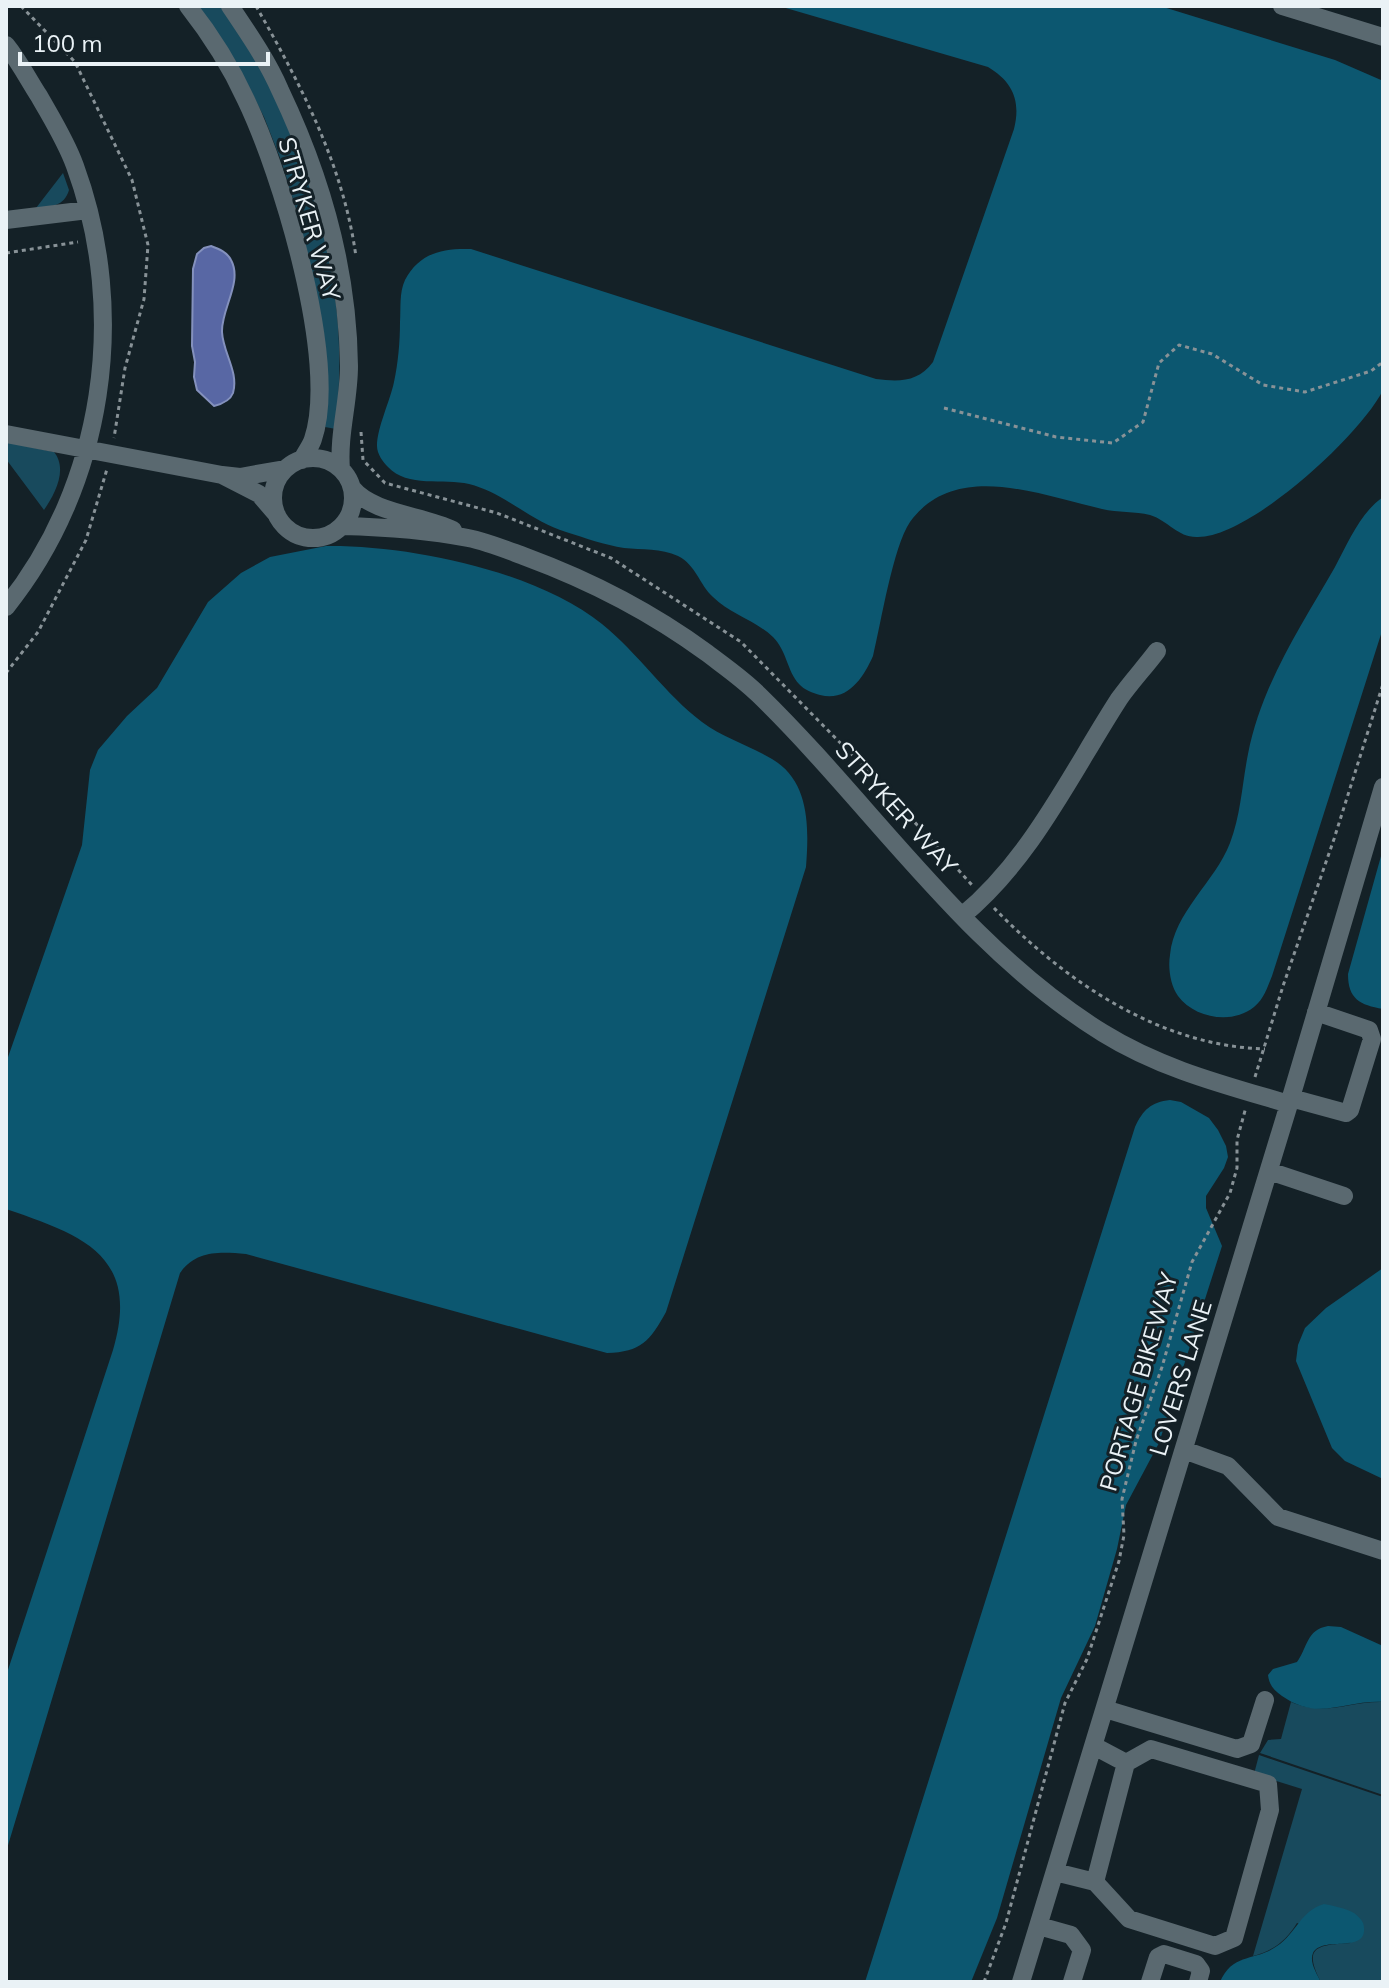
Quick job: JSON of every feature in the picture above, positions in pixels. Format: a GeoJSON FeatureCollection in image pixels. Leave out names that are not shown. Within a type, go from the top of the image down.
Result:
{"type":"FeatureCollection","features":[{"type":"Feature","properties":{"kind":"street","name":"STRYKER WAY"},"geometry":{"type":"LineString","coordinates":[[188,6],[246,98],[270,156],[300,261],[314,326],[319,397],[313,439],[274,491],[277,516],[285,526],[307,537],[320,538],[342,526],[470,539],[541,562],[615,594],[676,630],[756,692],[995,949],[1066,1007],[1123,1045],[1186,1074],[1346,1113],[1350,1110],[1372,1039],[1369,1030],[1316,1012]]}},
{"type":"Feature","properties":{"kind":"street","name":"STRYKER WAY"},"geometry":{"type":"LineString","coordinates":[[230,6],[280,90],[318,185],[337,255],[346,313],[349,368],[341,469]]}},
{"type":"Feature","properties":{"kind":"street"},"geometry":{"type":"LineString","coordinates":[[1282,6],[1383,37]]}},
{"type":"Feature","properties":{"kind":"street"},"geometry":{"type":"LineString","coordinates":[[6,45],[57,127],[75,165],[88,210],[100,282],[102,365],[88,450],[72,493],[46,549],[6,607]]}},
{"type":"Feature","properties":{"kind":"street"},"geometry":{"type":"LineString","coordinates":[[6,220],[88,210]]}},
{"type":"Feature","properties":{"kind":"street"},"geometry":{"type":"LineString","coordinates":[[6,434],[240,477],[322,459],[341,469],[352,488],[353,502],[342,526]]}},
{"type":"Feature","properties":{"kind":"street"},"geometry":{"type":"LineString","coordinates":[[222,475],[259,494],[277,516]]}},
{"type":"Feature","properties":{"kind":"street","name":"STRYKER WAY"},"geometry":{"type":"LineString","coordinates":[[352,488],[367,502],[441,523],[470,539]]}},
{"type":"Feature","properties":{"kind":"street"},"geometry":{"type":"LineString","coordinates":[[962,916],[984,898],[1025,850],[1121,697],[1157,651]]}},
{"type":"Feature","properties":{"kind":"street","name":"LOVERS LANE"},"geometry":{"type":"LineString","coordinates":[[1021,1982],[1383,787]]}},
{"type":"Feature","properties":{"kind":"street"},"geometry":{"type":"LineString","coordinates":[[1269,1171],[1344,1196]]}},
{"type":"Feature","properties":{"kind":"street"},"geometry":{"type":"LineString","coordinates":[[1184,1450],[1228,1466],[1278,1517],[1383,1551]]}},
{"type":"Feature","properties":{"kind":"street"},"geometry":{"type":"LineString","coordinates":[[1105,1709],[1237,1749],[1251,1744],[1265,1700]]}},
{"type":"Feature","properties":{"kind":"street"},"geometry":{"type":"LineString","coordinates":[[1094,1746],[1126,1763]]}},
{"type":"Feature","properties":{"kind":"street"},"geometry":{"type":"LineString","coordinates":[[1055,1872],[1095,1882],[1129,1919],[1215,1946],[1234,1938],[1270,1810],[1268,1784],[1151,1749],[1126,1763],[1095,1882]]}},
{"type":"Feature","properties":{"kind":"street"},"geometry":{"type":"LineString","coordinates":[[1039,1926],[1071,1935],[1082,1950],[1072,1982]]}},
{"type":"Feature","properties":{"kind":"street"},"geometry":{"type":"LineString","coordinates":[[1150,1982],[1158,1957],[1164,1954],[1196,1964],[1201,1971],[1198,1982]]}},
{"type":"Feature","properties":{"kind":"path"},"geometry":{"type":"LineString","coordinates":[[256,6],[301,86],[332,162],[354,240],[358,268]]}},
{"type":"Feature","properties":{"kind":"path"},"geometry":{"type":"LineString","coordinates":[[6,253],[94,240]]}},
{"type":"Feature","properties":{"kind":"path"},"geometry":{"type":"LineString","coordinates":[[944,408],[1056,437],[1113,443],[1143,422],[1159,363],[1179,345],[1212,354],[1263,385],[1305,392],[1371,371],[1383,362]]}},
{"type":"Feature","properties":{"kind":"path"},"geometry":{"type":"LineString","coordinates":[[360,427],[363,460],[385,483],[413,488],[497,513],[611,558],[741,642],[865,768],[1022,937],[1066,971],[1145,1021],[1207,1043],[1265,1049]]}},
{"type":"Feature","properties":{"kind":"path"},"geometry":{"type":"LineString","coordinates":[[1262,1057],[1383,684]]}},
{"type":"Feature","properties":{"kind":"path","name":"PORTAGE BIKEWAY"},"geometry":{"type":"LineString","coordinates":[[984,1982],[1006,1923],[1065,1703],[1087,1659],[1119,1561],[1124,1535],[1122,1499],[1136,1441],[1162,1367],[1192,1262],[1230,1193],[1237,1168],[1237,1140],[1243,1117]]}},
{"type":"Feature","properties":{"kind":"shaded area"},"geometry":{"type":"Polygon","coordinates":[[[197,6],[223,6],[272,89],[297,147],[325,240],[336,301],[339,395],[336,429],[325,427],[327,386],[297,212],[282,163],[264,117],[237,64],[197,6]]]}},
{"type":"Feature","properties":{"kind":"shaded area"},"geometry":{"type":"Polygon","coordinates":[[[779,6],[1160,6],[1335,60],[1381,80],[1383,390],[1371,409],[1329,456],[1302,480],[1274,502],[1220,533],[1191,537],[1150,515],[1108,510],[1001,487],[975,487],[951,492],[929,503],[910,522],[898,549],[869,664],[859,680],[846,692],[830,696],[801,686],[773,637],[720,603],[708,592],[689,564],[678,556],[658,550],[617,547],[553,527],[494,494],[469,484],[415,480],[396,474],[382,460],[377,446],[397,367],[402,290],[417,264],[442,251],[471,249],[876,379],[915,377],[933,362],[1014,129],[1016,110],[1013,93],[1004,79],[988,67],[779,6]]]}},
{"type":"Feature","properties":{"kind":"shaded area"},"geometry":{"type":"Polygon","coordinates":[[[63,173],[69,190],[64,200],[56,205],[36,208],[63,173]]]}},
{"type":"Feature","properties":{"kind":"shaded area"},"geometry":{"type":"Polygon","coordinates":[[[211,246],[229,257],[235,277],[222,332],[232,370],[233,393],[223,403],[214,406],[197,390],[192,346],[193,269],[197,254],[211,246]]]}},
{"type":"Feature","properties":{"kind":"shaded area"},"geometry":{"type":"Polygon","coordinates":[[[6,442],[54,452],[58,459],[60,474],[44,510],[6,459],[6,442]]]}},
{"type":"Feature","properties":{"kind":"shaded area"},"geometry":{"type":"Polygon","coordinates":[[[1383,497],[1383,628],[1272,976],[1260,1000],[1245,1013],[1225,1017],[1203,1014],[1185,1004],[1173,987],[1169,965],[1173,939],[1230,843],[1254,729],[1272,681],[1355,529],[1383,497]]]}},
{"type":"Feature","properties":{"kind":"shaded area"},"geometry":{"type":"Polygon","coordinates":[[[326,546],[395,550],[471,565],[543,589],[575,605],[602,624],[702,722],[784,768],[794,780],[804,807],[807,821],[806,867],[666,1312],[643,1343],[628,1350],[607,1353],[246,1254],[201,1256],[180,1273],[6,1852],[6,1676],[113,1350],[120,1318],[119,1292],[111,1270],[98,1254],[81,1240],[59,1229],[6,1209],[6,1063],[82,845],[90,770],[98,750],[127,716],[157,688],[208,602],[241,573],[270,557],[326,546]]]}},
{"type":"Feature","properties":{"kind":"shaded area"},"geometry":{"type":"Polygon","coordinates":[[[1383,849],[1383,1009],[1362,1003],[1353,995],[1348,974],[1383,849]]]}},
{"type":"Feature","properties":{"kind":"shaded area"},"geometry":{"type":"Polygon","coordinates":[[[1170,1100],[1181,1102],[1209,1118],[1226,1146],[1228,1157],[1224,1168],[1206,1196],[1206,1208],[1222,1246],[1159,1443],[1126,1505],[1095,1626],[1061,1698],[997,1918],[971,1982],[865,1982],[1135,1127],[1148,1108],[1170,1100]]]}},
{"type":"Feature","properties":{"kind":"shaded area"},"geometry":{"type":"Polygon","coordinates":[[[1383,1268],[1383,1479],[1345,1461],[1332,1448],[1296,1361],[1305,1328],[1326,1308],[1383,1268]]]}},
{"type":"Feature","properties":{"kind":"shaded area"},"geometry":{"type":"Polygon","coordinates":[[[1328,1626],[1341,1627],[1383,1646],[1383,1702],[1308,1708],[1295,1704],[1272,1687],[1268,1675],[1273,1669],[1297,1662],[1311,1635],[1328,1626]]]}},
{"type":"Feature","properties":{"kind":"shaded area"},"geometry":{"type":"Polygon","coordinates":[[[1291,1702],[1327,1708],[1383,1702],[1383,1795],[1260,1753],[1268,1740],[1281,1739],[1291,1702]]]}},
{"type":"Feature","properties":{"kind":"shaded area"},"geometry":{"type":"Polygon","coordinates":[[[1259,1755],[1383,1797],[1383,1982],[1321,1982],[1313,1961],[1316,1950],[1351,1943],[1297,1923],[1279,1944],[1253,1956],[1302,1789],[1254,1774],[1259,1755]]]}},
{"type":"Feature","properties":{"kind":"shaded area"},"geometry":{"type":"Polygon","coordinates":[[[1324,1904],[1354,1913],[1364,1928],[1363,1936],[1358,1940],[1325,1945],[1313,1953],[1313,1964],[1321,1982],[1220,1982],[1231,1966],[1277,1946],[1309,1912],[1324,1904]]]}}]}
